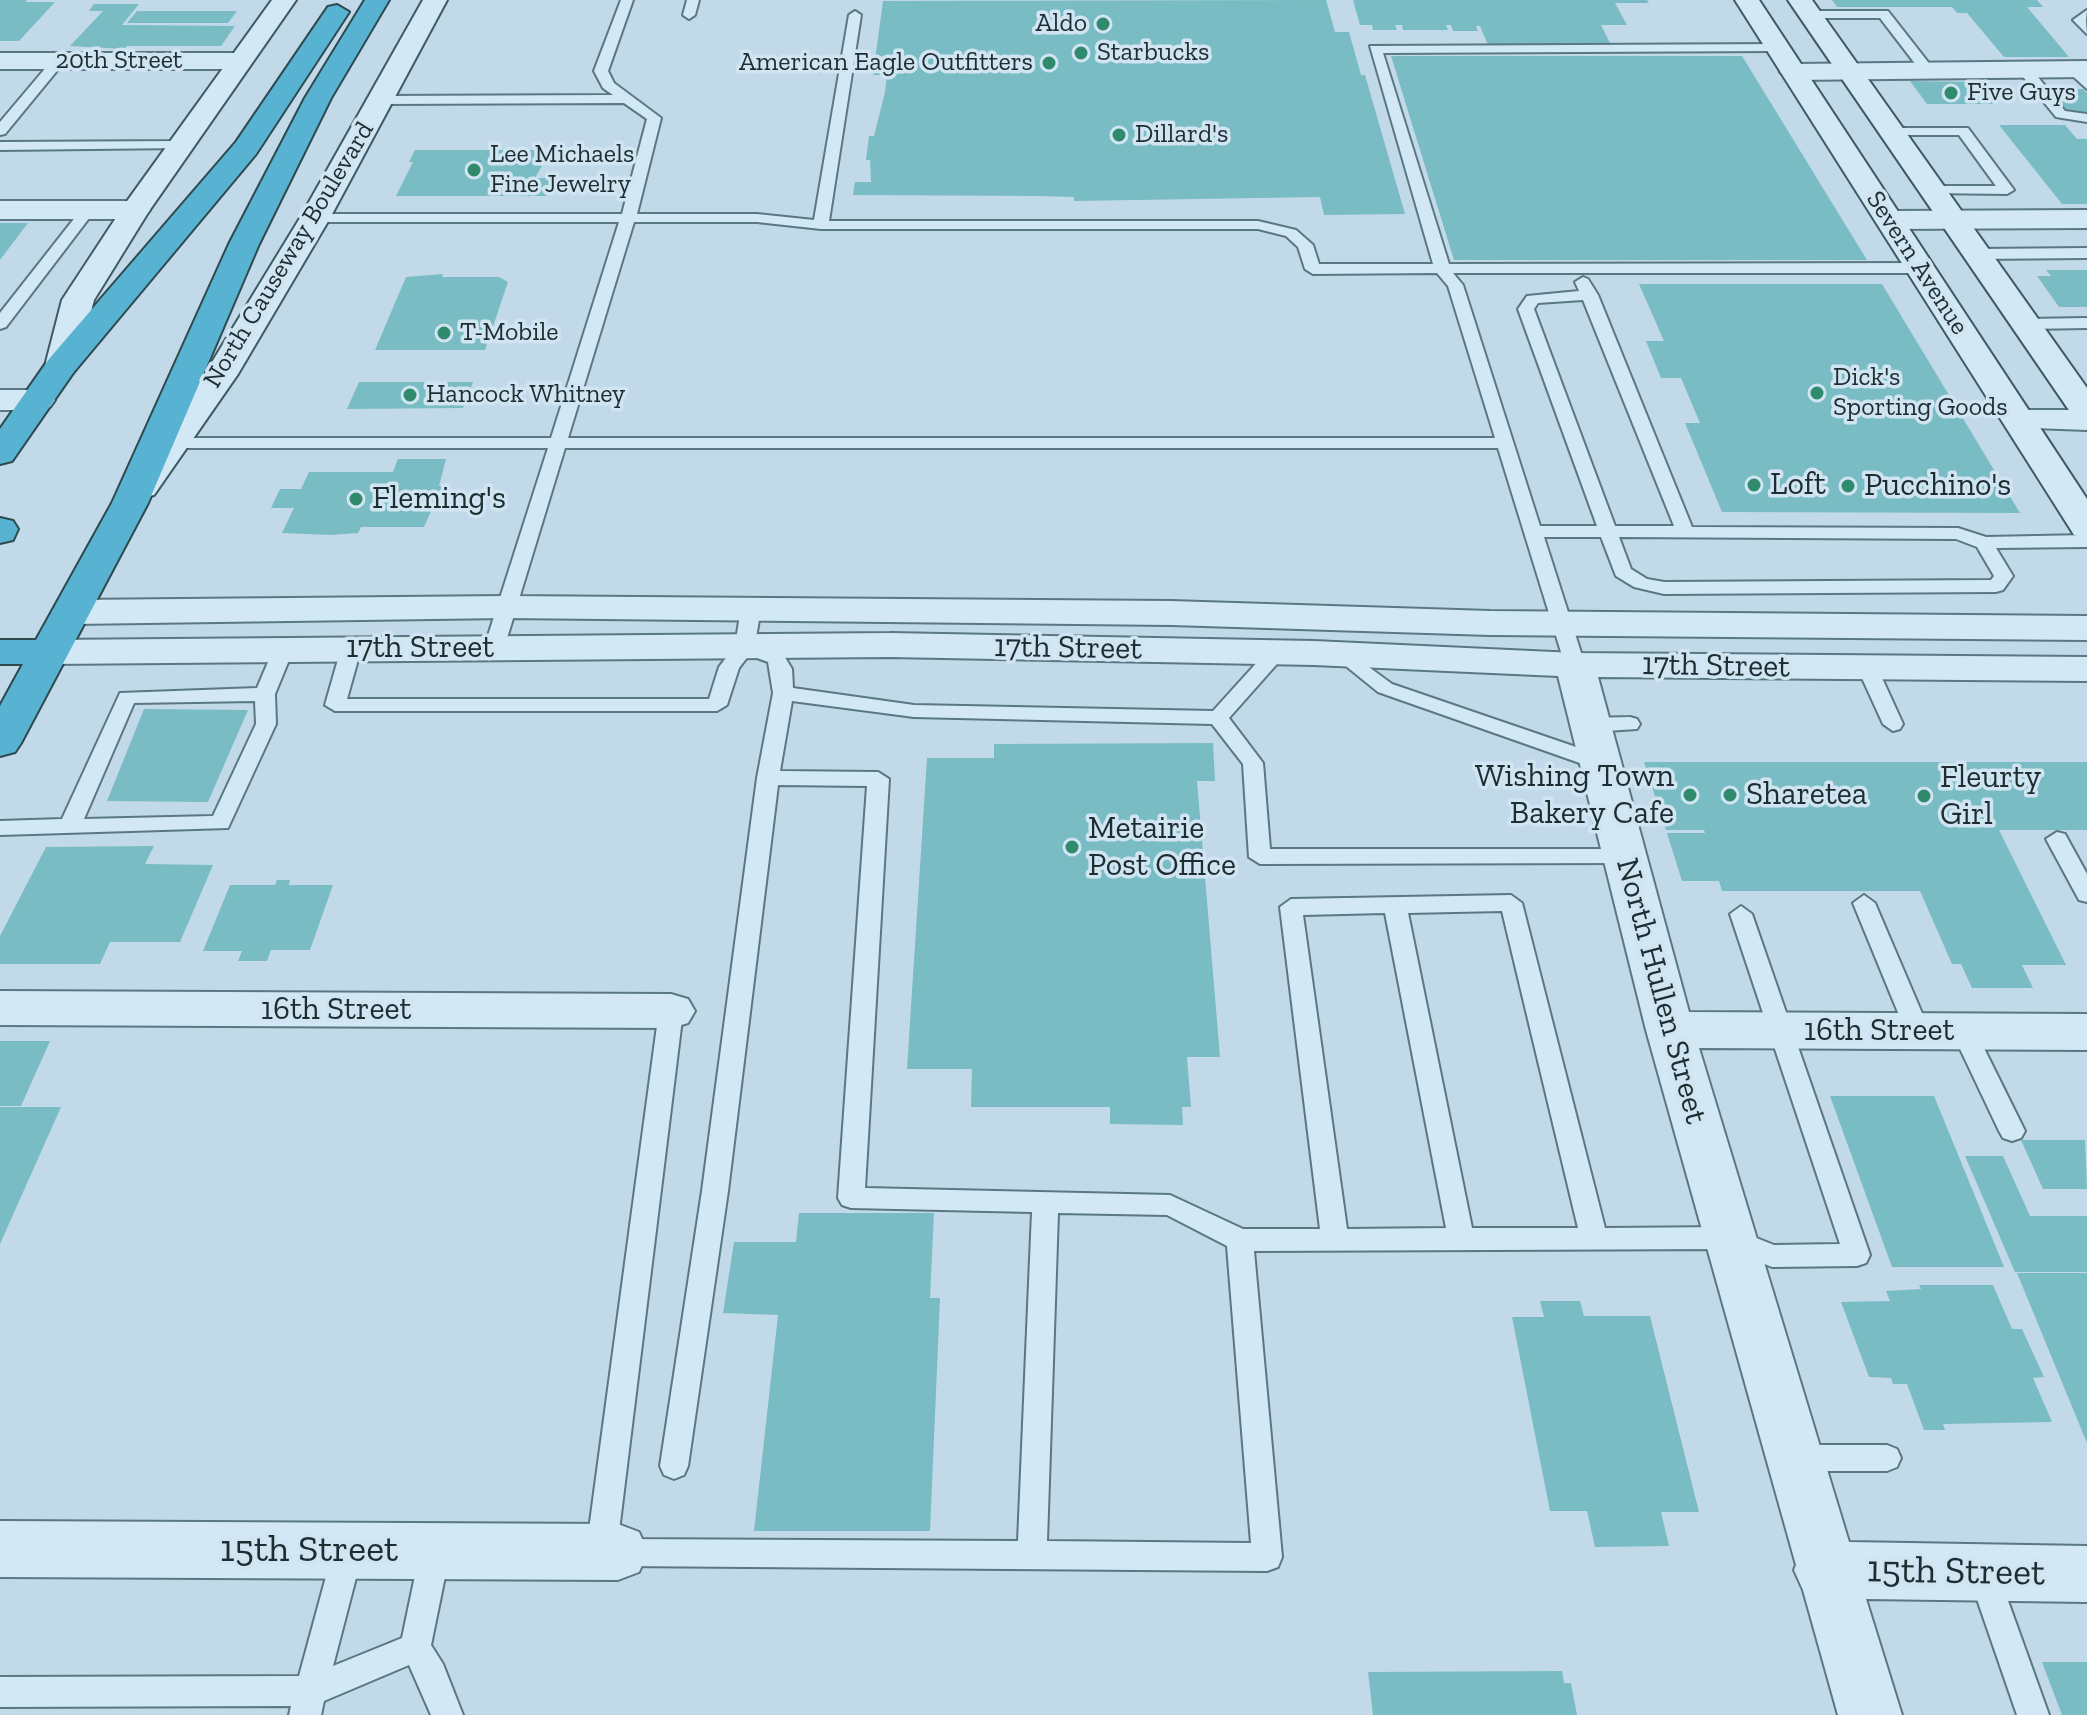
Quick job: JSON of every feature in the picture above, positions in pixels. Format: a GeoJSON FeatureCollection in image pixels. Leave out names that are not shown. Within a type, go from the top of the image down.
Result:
{"type":"FeatureCollection","features":[{"type":"Feature","properties":{"kind":"highway"},"geometry":{"type":"LineString","coordinates":[[0,454],[61,366],[246,148],[345,0]]}},
{"type":"Feature","properties":{"kind":"highway","name":"North Causeway Boulevard"},"geometry":{"type":"LineString","coordinates":[[0,743],[74,612],[130,503],[244,244],[318,98],[377,0]]}},
{"type":"Feature","properties":{"kind":"highway"},"geometry":{"type":"LineString","coordinates":[[0,652],[49,652]]}},
{"type":"Feature","properties":{"kind":"street"},"geometry":{"type":"LineString","coordinates":[[61,366],[78,300],[179,145],[284,0]]}},
{"type":"Feature","properties":{"kind":"street","name":"North Causeway Boulevard"},"geometry":{"type":"LineString","coordinates":[[130,503],[221,374],[315,218],[435,0]]}},
{"type":"Feature","properties":{"kind":"street","name":"Severn Avenue"},"geometry":{"type":"LineString","coordinates":[[1747,0],[2087,527]]}},
{"type":"Feature","properties":{"kind":"street","name":"Severn Avenue"},"geometry":{"type":"LineString","coordinates":[[1805,7],[2087,412]]}},
{"type":"Feature","properties":{"kind":"street"},"geometry":{"type":"LineString","coordinates":[[1785,59],[1850,71],[2025,70],[2082,75]]}},
{"type":"Feature","properties":{"kind":"street","name":"20th Street"},"geometry":{"type":"LineString","coordinates":[[0,61],[238,61]]}},
{"type":"Feature","properties":{"kind":"street"},"geometry":{"type":"LineString","coordinates":[[0,210],[135,210]]}},
{"type":"Feature","properties":{"kind":"street"},"geometry":{"type":"LineString","coordinates":[[1890,220],[2087,219]]}},
{"type":"Feature","properties":{"kind":"street"},"geometry":{"type":"LineString","coordinates":[[0,400],[38,400]]}},
{"type":"Feature","properties":{"kind":"street"},"geometry":{"type":"LineString","coordinates":[[2019,420],[2087,420]]}},
{"type":"Feature","properties":{"kind":"street","name":"17th Street"},"geometry":{"type":"LineString","coordinates":[[74,612],[506,607],[748,628],[890,645],[1277,652],[1575,665],[2087,669]]}},
{"type":"Feature","properties":{"kind":"street","name":"17th Street"},"geometry":{"type":"LineString","coordinates":[[49,652],[494,648],[748,628],[1171,613],[1559,624],[2087,628]]}},
{"type":"Feature","properties":{"kind":"street","name":"North Hullen Street"},"geometry":{"type":"LineString","coordinates":[[1575,665],[1607,737],[1624,856],[1670,1030],[1824,1570],[1870,1715]]}},
{"type":"Feature","properties":{"kind":"street","name":"16th Street"},"geometry":{"type":"LineString","coordinates":[[0,1008],[671,1011]]}},
{"type":"Feature","properties":{"kind":"street","name":"16th Street"},"geometry":{"type":"LineString","coordinates":[[1670,1030],[2087,1032]]}},
{"type":"Feature","properties":{"kind":"street","name":"15th Street"},"geometry":{"type":"LineString","coordinates":[[0,1549],[610,1552]]}},
{"type":"Feature","properties":{"kind":"street","name":"15th Street"},"geometry":{"type":"LineString","coordinates":[[1824,1570],[2087,1574]]}},
{"type":"Feature","properties":{"kind":"lane"},"geometry":{"type":"LineString","coordinates":[[494,648],[628,218],[654,118],[632,99],[608,85],[601,71],[627,0]]}},
{"type":"Feature","properties":{"kind":"lane"},"geometry":{"type":"LineString","coordinates":[[689,15],[693,0]]}},
{"type":"Feature","properties":{"kind":"lane"},"geometry":{"type":"LineString","coordinates":[[1805,7],[1884,14],[1928,71]]}},
{"type":"Feature","properties":{"kind":"lane"},"geometry":{"type":"LineString","coordinates":[[2087,14],[2079,20],[2087,30]]}},
{"type":"Feature","properties":{"kind":"lane"},"geometry":{"type":"LineString","coordinates":[[821,225],[855,15]]}},
{"type":"Feature","properties":{"kind":"lane"},"geometry":{"type":"LineString","coordinates":[[1442,49],[1471,36],[1485,36]]}},
{"type":"Feature","properties":{"kind":"lane"},"geometry":{"type":"LineString","coordinates":[[1607,36],[1633,36],[1684,48],[1785,59]]}},
{"type":"Feature","properties":{"kind":"lane"},"geometry":{"type":"LineString","coordinates":[[1442,49],[1478,52],[1660,52],[1684,48]]}},
{"type":"Feature","properties":{"kind":"lane","name":"North Hullen Street"},"geometry":{"type":"LineString","coordinates":[[1442,49],[1420,53],[1375,49],[1443,271],[1455,285],[1559,624],[1575,665]]}},
{"type":"Feature","properties":{"kind":"lane"},"geometry":{"type":"LineString","coordinates":[[0,131],[59,61]]}},
{"type":"Feature","properties":{"kind":"lane"},"geometry":{"type":"LineString","coordinates":[[2025,70],[2061,114],[2087,118]]}},
{"type":"Feature","properties":{"kind":"lane"},"geometry":{"type":"LineString","coordinates":[[381,100],[632,99]]}},
{"type":"Feature","properties":{"kind":"lane"},"geometry":{"type":"LineString","coordinates":[[1892,131],[1963,131],[2007,190],[1932,190]]}},
{"type":"Feature","properties":{"kind":"lane"},"geometry":{"type":"LineString","coordinates":[[1,146],[179,145]]}},
{"type":"Feature","properties":{"kind":"lane"},"geometry":{"type":"LineString","coordinates":[[0,324],[89,209]]}},
{"type":"Feature","properties":{"kind":"lane"},"geometry":{"type":"LineString","coordinates":[[315,218],[757,218],[821,225],[1258,225],[1291,233],[1305,245],[1313,269],[1443,271],[1497,266],[1843,264],[1920,268]]}},
{"type":"Feature","properties":{"kind":"lane"},"geometry":{"type":"LineString","coordinates":[[1977,254],[2087,253]]}},
{"type":"Feature","properties":{"kind":"lane"},"geometry":{"type":"LineString","coordinates":[[1571,267],[1590,295],[1685,532]]}},
{"type":"Feature","properties":{"kind":"lane"},"geometry":{"type":"LineString","coordinates":[[1590,295],[1533,299],[1526,309],[1623,572],[1641,583],[1664,588],[1996,586],[2004,576],[1984,543]]}},
{"type":"Feature","properties":{"kind":"lane"},"geometry":{"type":"LineString","coordinates":[[2026,324],[2087,323]]}},
{"type":"Feature","properties":{"kind":"lane"},"geometry":{"type":"LineString","coordinates":[[172,443],[1504,443]]}},
{"type":"Feature","properties":{"kind":"lane"},"geometry":{"type":"LineString","coordinates":[[1532,531],[1958,534],[1984,543],[2087,541]]}},
{"type":"Feature","properties":{"kind":"lane"},"geometry":{"type":"LineString","coordinates":[[351,649],[335,705],[717,705],[729,667],[748,628],[776,658],[782,669],[783,693],[768,778],[715,1191],[674,1466]]}},
{"type":"Feature","properties":{"kind":"lane"},"geometry":{"type":"LineString","coordinates":[[0,828],[220,823],[266,724],[265,694],[284,648]]}},
{"type":"Feature","properties":{"kind":"lane"},"geometry":{"type":"LineString","coordinates":[[783,693],[914,711],[1218,718],[1277,652]]}},
{"type":"Feature","properties":{"kind":"lane"},"geometry":{"type":"LineString","coordinates":[[1343,654],[1385,688],[1607,737]]}},
{"type":"Feature","properties":{"kind":"lane"},"geometry":{"type":"LineString","coordinates":[[1867,667],[1893,724]]}},
{"type":"Feature","properties":{"kind":"lane"},"geometry":{"type":"LineString","coordinates":[[70,826],[127,697],[265,694]]}},
{"type":"Feature","properties":{"kind":"lane"},"geometry":{"type":"LineString","coordinates":[[1218,718],[1253,763],[1260,857],[1624,856]]}},
{"type":"Feature","properties":{"kind":"lane"},"geometry":{"type":"LineString","coordinates":[[768,778],[878,779],[851,1198],[1170,1205],[1240,1240],[1729,1238],[1772,1256],[1857,1255],[1741,914]]}},
{"type":"Feature","properties":{"kind":"lane"},"geometry":{"type":"LineString","coordinates":[[2057,839],[2087,894]]}},
{"type":"Feature","properties":{"kind":"lane"},"geometry":{"type":"LineString","coordinates":[[1335,1240],[1291,907],[1511,903],[1594,1238]]}},
{"type":"Feature","properties":{"kind":"lane"},"geometry":{"type":"LineString","coordinates":[[1864,903],[1941,1032],[2012,1131]]}},
{"type":"Feature","properties":{"kind":"lane"},"geometry":{"type":"LineString","coordinates":[[1395,905],[1461,1239]]}},
{"type":"Feature","properties":{"kind":"lane"},"geometry":{"type":"LineString","coordinates":[[671,1011],[610,1552],[1267,1557],[1240,1240]]}},
{"type":"Feature","properties":{"kind":"lane"},"geometry":{"type":"LineString","coordinates":[[1032,1556],[1045,1203]]}},
{"type":"Feature","properties":{"kind":"lane"},"geometry":{"type":"LineString","coordinates":[[1792,1458],[1887,1458]]}},
{"type":"Feature","properties":{"kind":"lane"},"geometry":{"type":"LineString","coordinates":[[308,1703],[348,1550]]}},
{"type":"Feature","properties":{"kind":"lane"},"geometry":{"type":"LineString","coordinates":[[435,1551],[415,1647],[432,1675],[447,1715]]}},
{"type":"Feature","properties":{"kind":"lane"},"geometry":{"type":"LineString","coordinates":[[1982,1572],[2033,1715]]}},
{"type":"Feature","properties":{"kind":"lane"},"geometry":{"type":"LineString","coordinates":[[0,1692],[308,1703],[415,1647]]}},
{"type":"Feature","properties":{"kind":"building"},"geometry":{"type":"Polygon","coordinates":[[[0,0],[55,2],[19,41],[0,41],[0,0]]]}},
{"type":"Feature","properties":{"kind":"building"},"geometry":{"type":"Polygon","coordinates":[[[1326,0],[1335,32],[1349,32],[1361,75],[1365,75],[1405,214],[1324,215],[1320,197],[1074,201],[1074,197],[1040,196],[853,195],[855,182],[871,182],[870,160],[866,160],[869,136],[874,136],[885,92],[887,75],[873,75],[883,1],[1326,0]]]}},
{"type":"Feature","properties":{"kind":"building"},"geometry":{"type":"Polygon","coordinates":[[[1353,0],[1647,0],[1649,3],[1615,3],[1627,25],[1601,25],[1611,45],[1488,45],[1480,26],[1476,26],[1478,31],[1453,31],[1451,25],[1446,25],[1448,30],[1403,30],[1402,25],[1395,25],[1397,30],[1373,30],[1372,25],[1360,25],[1353,0]]]}},
{"type":"Feature","properties":{"kind":"building"},"geometry":{"type":"Polygon","coordinates":[[[1832,0],[2037,0],[2043,7],[2027,7],[2069,57],[2004,57],[1967,13],[1957,13],[1952,7],[1837,7],[1832,0]]]}},
{"type":"Feature","properties":{"kind":"building"},"geometry":{"type":"Polygon","coordinates":[[[94,4],[139,4],[122,25],[235,26],[221,46],[127,46],[124,49],[70,46],[103,11],[89,11],[94,4]]]}},
{"type":"Feature","properties":{"kind":"building"},"geometry":{"type":"Polygon","coordinates":[[[137,11],[237,11],[228,23],[127,23],[137,11]]]}},
{"type":"Feature","properties":{"kind":"building"},"geometry":{"type":"Polygon","coordinates":[[[1391,56],[1742,56],[1867,260],[1454,260],[1391,56]]]}},
{"type":"Feature","properties":{"kind":"building","name":"Five Guys"},"geometry":{"type":"Polygon","coordinates":[[[1910,81],[1975,82],[1993,104],[1927,104],[1910,81]]]}},
{"type":"Feature","properties":{"kind":"building"},"geometry":{"type":"Polygon","coordinates":[[[2047,89],[2083,89],[2087,93],[2087,114],[2069,114],[2047,89]]]}},
{"type":"Feature","properties":{"kind":"building"},"geometry":{"type":"Polygon","coordinates":[[[1999,125],[2065,125],[2077,139],[2087,139],[2087,204],[2062,204],[1999,125]]]}},
{"type":"Feature","properties":{"kind":"building","name":"Lee Michaels Fine Jewelry"},"geometry":{"type":"Polygon","coordinates":[[[415,150],[551,150],[535,178],[554,178],[546,196],[396,196],[413,162],[409,162],[415,150]]]}},
{"type":"Feature","properties":{"kind":"building"},"geometry":{"type":"Polygon","coordinates":[[[0,223],[28,223],[0,260],[0,223]]]}},
{"type":"Feature","properties":{"kind":"building"},"geometry":{"type":"Polygon","coordinates":[[[2046,270],[2087,270],[2087,307],[2059,307],[2037,276],[2051,276],[2046,270]]]}},
{"type":"Feature","properties":{"kind":"building"},"geometry":{"type":"Polygon","coordinates":[[[443,274],[442,277],[499,277],[508,282],[485,350],[375,350],[406,277],[443,274]]]}},
{"type":"Feature","properties":{"kind":"building"},"geometry":{"type":"Polygon","coordinates":[[[1639,284],[1882,284],[2020,513],[1722,512],[1685,423],[1700,423],[1681,378],[1661,378],[1646,341],[1664,341],[1639,284]]]}},
{"type":"Feature","properties":{"kind":"building","name":"Hancock Whitney"},"geometry":{"type":"Polygon","coordinates":[[[359,382],[473,382],[463,408],[347,409],[359,382]]]}},
{"type":"Feature","properties":{"kind":"building","name":"Fleming's"},"geometry":{"type":"Polygon","coordinates":[[[398,459],[446,459],[439,486],[442,486],[424,527],[361,527],[358,533],[331,535],[282,533],[294,508],[271,508],[280,489],[301,489],[309,472],[393,472],[398,459]]]}},
{"type":"Feature","properties":{"kind":"building"},"geometry":{"type":"Polygon","coordinates":[[[144,709],[248,710],[208,802],[107,801],[144,709]]]}},
{"type":"Feature","properties":{"kind":"building"},"geometry":{"type":"Polygon","coordinates":[[[1213,743],[1215,781],[1197,781],[1220,1057],[1187,1057],[1191,1107],[1182,1107],[1183,1125],[1110,1124],[1110,1107],[971,1107],[972,1069],[907,1069],[927,758],[994,758],[994,744],[1213,743]]]}},
{"type":"Feature","properties":{"kind":"building"},"geometry":{"type":"Polygon","coordinates":[[[1644,762],[2087,762],[2087,830],[1999,830],[2066,965],[2022,965],[2033,988],[1972,988],[1961,964],[1952,964],[1920,891],[1722,891],[1719,881],[1682,881],[1667,833],[1705,833],[1704,830],[1666,830],[1644,762]]]}},
{"type":"Feature","properties":{"kind":"building"},"geometry":{"type":"Polygon","coordinates":[[[154,846],[145,864],[213,865],[180,942],[110,942],[100,964],[0,964],[0,936],[46,847],[154,846]]]}},
{"type":"Feature","properties":{"kind":"building"},"geometry":{"type":"Polygon","coordinates":[[[277,880],[290,880],[289,885],[333,885],[310,950],[271,950],[267,961],[238,961],[242,951],[203,951],[230,885],[275,885],[277,880]]]}},
{"type":"Feature","properties":{"kind":"building"},"geometry":{"type":"Polygon","coordinates":[[[0,1041],[50,1041],[21,1106],[0,1106],[0,1041]]]}},
{"type":"Feature","properties":{"kind":"building"},"geometry":{"type":"Polygon","coordinates":[[[1830,1096],[1934,1096],[2004,1267],[1892,1267],[1830,1096]]]}},
{"type":"Feature","properties":{"kind":"building"},"geometry":{"type":"Polygon","coordinates":[[[0,1107],[61,1107],[0,1244],[0,1107]]]}},
{"type":"Feature","properties":{"kind":"building"},"geometry":{"type":"Polygon","coordinates":[[[2021,1140],[2085,1140],[2087,1189],[2043,1189],[2021,1140]]]}},
{"type":"Feature","properties":{"kind":"building"},"geometry":{"type":"Polygon","coordinates":[[[1965,1156],[2003,1156],[2030,1216],[2087,1216],[2087,1272],[2015,1272],[1965,1156]]]}},
{"type":"Feature","properties":{"kind":"building"},"geometry":{"type":"Polygon","coordinates":[[[799,1213],[934,1213],[930,1298],[940,1298],[930,1531],[754,1531],[778,1315],[723,1313],[734,1242],[796,1242],[799,1213]]]}},
{"type":"Feature","properties":{"kind":"building"},"geometry":{"type":"Polygon","coordinates":[[[2017,1273],[2087,1273],[2087,1443],[2017,1273]]]}},
{"type":"Feature","properties":{"kind":"building"},"geometry":{"type":"Polygon","coordinates":[[[1919,1285],[1993,1285],[2012,1329],[2022,1329],[2044,1377],[2033,1378],[2052,1422],[1943,1424],[1945,1430],[1924,1430],[1907,1384],[1893,1384],[1891,1378],[1869,1377],[1841,1302],[1890,1301],[1886,1291],[1921,1289],[1919,1285]]]}},
{"type":"Feature","properties":{"kind":"building"},"geometry":{"type":"Polygon","coordinates":[[[1540,1301],[1580,1301],[1584,1316],[1650,1316],[1699,1512],[1661,1512],[1669,1546],[1595,1547],[1587,1511],[1550,1511],[1512,1317],[1544,1317],[1540,1301]]]}},
{"type":"Feature","properties":{"kind":"building"},"geometry":{"type":"Polygon","coordinates":[[[2042,1662],[2087,1662],[2087,1715],[2062,1715],[2042,1662]]]}},
{"type":"Feature","properties":{"kind":"building"},"geometry":{"type":"Polygon","coordinates":[[[1562,1671],[1564,1683],[1571,1683],[1577,1715],[1373,1715],[1368,1672],[1562,1671]]]}},
{"type":"Feature","properties":{"kind":"place","name":"Aldo"},"geometry":{"type":"Point","coordinates":[1103,24]}},
{"type":"Feature","properties":{"kind":"place","name":"Starbucks"},"geometry":{"type":"Point","coordinates":[1081,53]}},
{"type":"Feature","properties":{"kind":"place","name":"American Eagle Outfitters"},"geometry":{"type":"Point","coordinates":[1049,63]}},
{"type":"Feature","properties":{"kind":"place","name":"Five Guys"},"geometry":{"type":"Point","coordinates":[1951,93]}},
{"type":"Feature","properties":{"kind":"place","name":"Dillard's"},"geometry":{"type":"Point","coordinates":[1119,135]}},
{"type":"Feature","properties":{"kind":"place","name":"Lee Michaels Fine Jewelry"},"geometry":{"type":"Point","coordinates":[474,170]}},
{"type":"Feature","properties":{"kind":"place","name":"T-Mobile"},"geometry":{"type":"Point","coordinates":[444,333]}},
{"type":"Feature","properties":{"kind":"place","name":"Dick's Sporting Goods"},"geometry":{"type":"Point","coordinates":[1817,393]}},
{"type":"Feature","properties":{"kind":"place","name":"Hancock Whitney"},"geometry":{"type":"Point","coordinates":[410,395]}},
{"type":"Feature","properties":{"kind":"place","name":"Loft"},"geometry":{"type":"Point","coordinates":[1754,485]}},
{"type":"Feature","properties":{"kind":"place","name":"Pucchino's"},"geometry":{"type":"Point","coordinates":[1848,486]}},
{"type":"Feature","properties":{"kind":"place","name":"Fleming's"},"geometry":{"type":"Point","coordinates":[356,499]}},
{"type":"Feature","properties":{"kind":"place","name":"Wishing Town Bakery Cafe"},"geometry":{"type":"Point","coordinates":[1690,795]}},
{"type":"Feature","properties":{"kind":"place","name":"Sharetea"},"geometry":{"type":"Point","coordinates":[1730,795]}},
{"type":"Feature","properties":{"kind":"place","name":"Fleurty Girl"},"geometry":{"type":"Point","coordinates":[1924,796]}},
{"type":"Feature","properties":{"kind":"place","name":"Metairie Post Office"},"geometry":{"type":"Point","coordinates":[1072,847]}}]}
